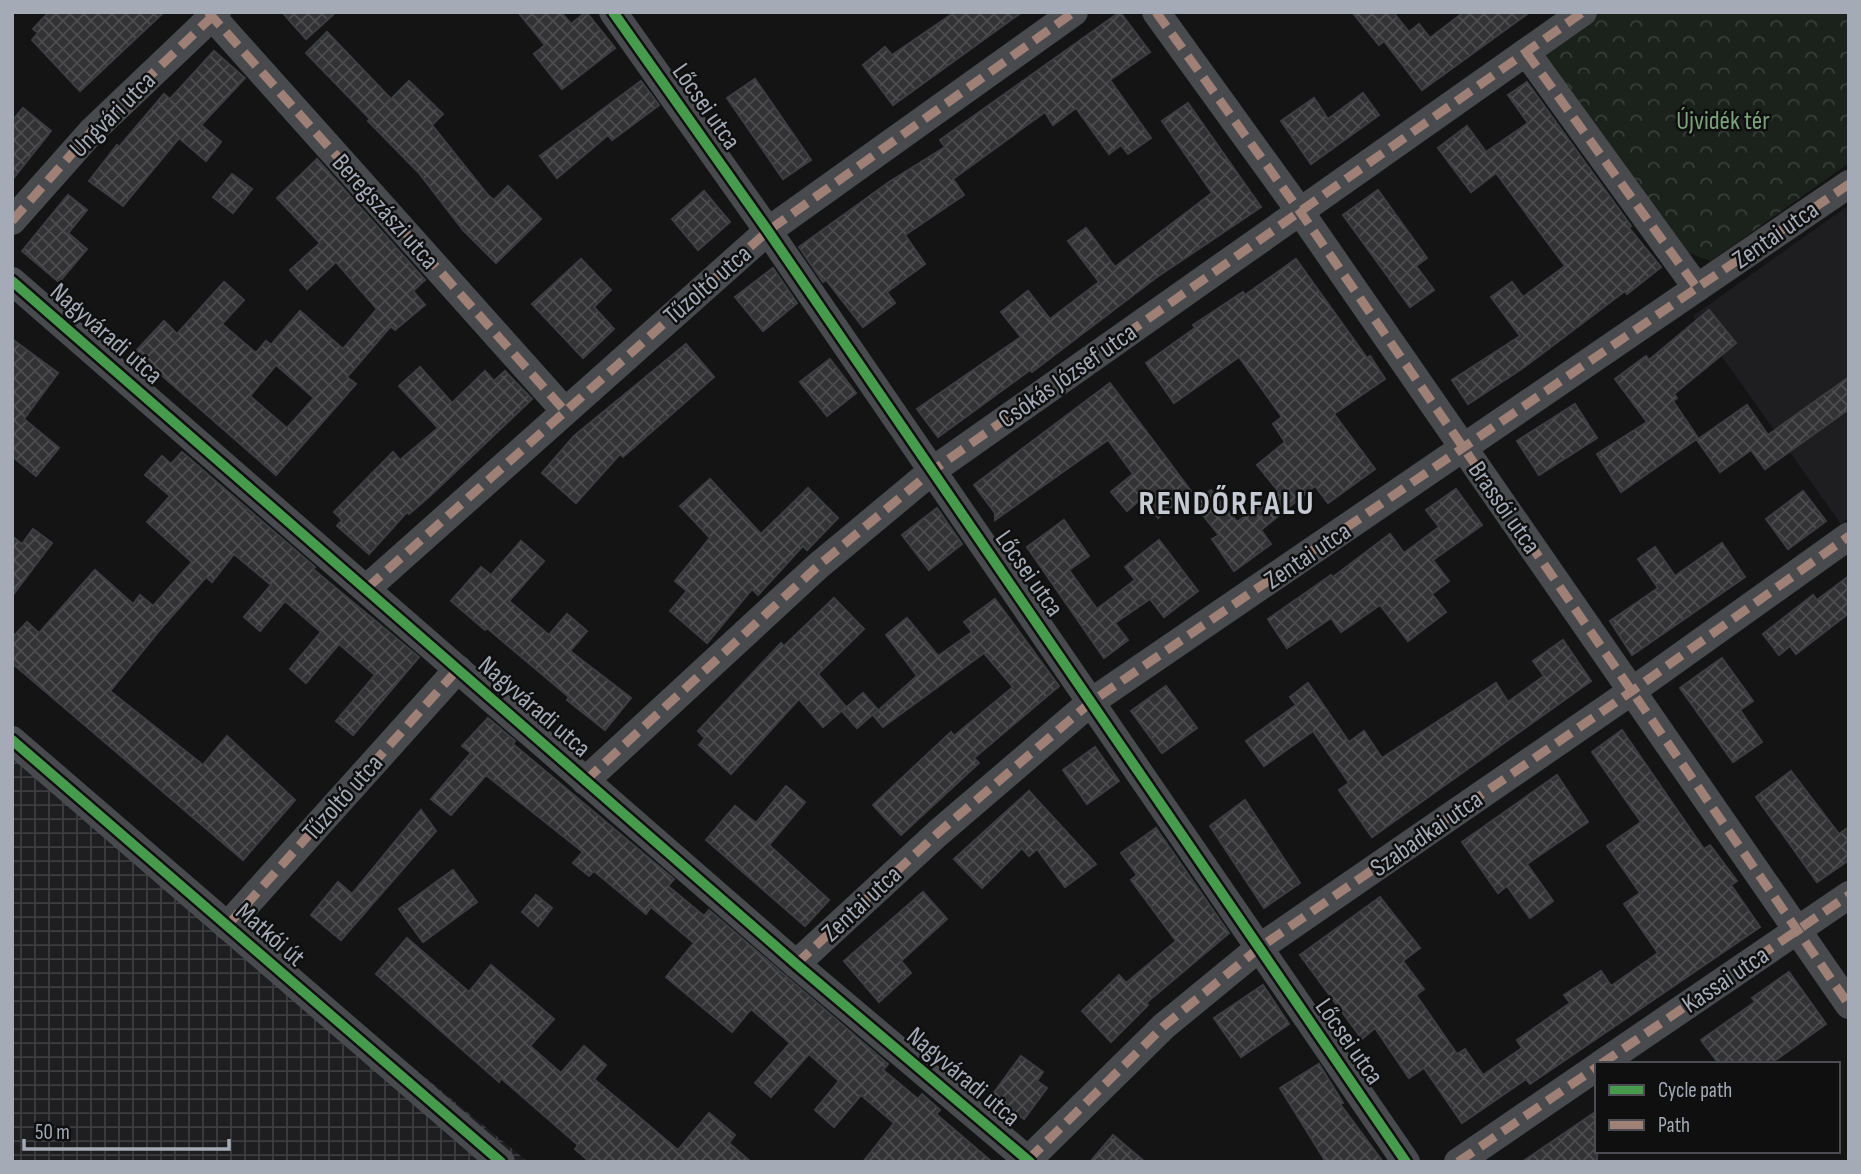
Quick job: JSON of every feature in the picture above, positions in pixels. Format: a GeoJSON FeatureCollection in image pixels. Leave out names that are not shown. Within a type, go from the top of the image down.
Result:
{"type":"FeatureCollection","features":[{"type":"Feature","properties":{"kind":"street","name":"Lőcsei utca"},"geometry":{"type":"LineString","coordinates":[[613,12],[768,231],[1406,1162]]}},
{"type":"Feature","properties":{"kind":"street","name":"Tűzoltó utca"},"geometry":{"type":"LineString","coordinates":[[367,588],[768,231],[1074,12]]}},
{"type":"Feature","properties":{"kind":"street","name":"Brassói utca"},"geometry":{"type":"LineString","coordinates":[[1156,12],[1299,210],[1849,1005]]}},
{"type":"Feature","properties":{"kind":"street","name":"Csókás József utca"},"geometry":{"type":"LineString","coordinates":[[585,780],[818,566],[932,471],[1583,12]]}},
{"type":"Feature","properties":{"kind":"street","name":"Ungvári utca"},"geometry":{"type":"LineString","coordinates":[[12,221],[91,132],[213,14]]}},
{"type":"Feature","properties":{"kind":"street","name":"Beregszászi utca"},"geometry":{"type":"LineString","coordinates":[[213,14],[564,410]]}},
{"type":"Feature","properties":{"kind":"street"},"geometry":{"type":"LineString","coordinates":[[1526,52],[1697,288]]}},
{"type":"Feature","properties":{"kind":"street","name":"Zentai utca"},"geometry":{"type":"LineString","coordinates":[[796,964],[938,833],[1091,702],[1849,184]]}},
{"type":"Feature","properties":{"kind":"street","name":"Nagyváradi utca"},"geometry":{"type":"LineString","coordinates":[[12,281],[796,964],[1029,1161]]}},
{"type":"Feature","properties":{"kind":"street","name":"Szabadkai utca"},"geometry":{"type":"LineString","coordinates":[[1029,1161],[1164,1026],[1259,948],[1632,691],[1849,536]]}},
{"type":"Feature","properties":{"kind":"street","name":"Tűzoltó utca"},"geometry":{"type":"LineString","coordinates":[[227,926],[458,669]]}},
{"type":"Feature","properties":{"kind":"street","name":"Matkói út"},"geometry":{"type":"LineString","coordinates":[[12,740],[501,1162]]}},
{"type":"Feature","properties":{"kind":"street","name":"Kassai utca"},"geometry":{"type":"LineString","coordinates":[[1604,1062],[1849,895]]}},
{"type":"Feature","properties":{"kind":"street"},"geometry":{"type":"LineString","coordinates":[[1458,1162],[1595,1068]]}},
{"type":"Feature","properties":{"kind":"shaded area"},"geometry":{"type":"Polygon","coordinates":[[[1849,205],[1849,518],[1841,524],[1693,316],[1849,205]]]}},
{"type":"Feature","properties":{"kind":"shaded area"},"geometry":{"type":"Polygon","coordinates":[[[12,737],[528,1162],[12,1162],[12,737]]]}},
{"type":"Feature","properties":{"kind":"green space","name":"Újvidék tér"},"geometry":{"type":"Polygon","coordinates":[[[1598,12],[1849,12],[1849,163],[1711,261],[1684,251],[1546,65],[1545,48],[1598,12]]]}},
{"type":"Feature","properties":{"kind":"building"},"geometry":{"type":"Polygon","coordinates":[[[49,12],[164,12],[80,91],[32,40],[38,33],[33,29],[49,12]]]}},
{"type":"Feature","properties":{"kind":"building"},"geometry":{"type":"Polygon","coordinates":[[[282,12],[336,12],[306,39],[282,12]]]}},
{"type":"Feature","properties":{"kind":"building"},"geometry":{"type":"Polygon","coordinates":[[[518,12],[561,12],[571,24],[586,12],[615,48],[562,89],[534,54],[545,45],[518,12]]]}},
{"type":"Feature","properties":{"kind":"building"},"geometry":{"type":"Polygon","coordinates":[[[955,12],[1022,12],[893,105],[863,65],[885,47],[892,55],[955,12]]]}},
{"type":"Feature","properties":{"kind":"building"},"geometry":{"type":"Polygon","coordinates":[[[1120,12],[1150,52],[1110,80],[1151,138],[1128,154],[1121,145],[1109,154],[1076,108],[1053,125],[1045,112],[953,179],[964,195],[905,235],[925,264],[887,292],[895,303],[863,327],[826,280],[823,282],[799,247],[889,182],[945,147],[940,140],[1120,12]]]}},
{"type":"Feature","properties":{"kind":"building"},"geometry":{"type":"Polygon","coordinates":[[[1352,12],[1393,12],[1409,32],[1419,24],[1430,38],[1464,12],[1530,12],[1422,90],[1384,41],[1379,45],[1352,12]]]}},
{"type":"Feature","properties":{"kind":"building"},"geometry":{"type":"Polygon","coordinates":[[[327,32],[391,99],[409,81],[443,114],[432,125],[488,195],[494,200],[508,186],[541,219],[496,263],[463,230],[419,173],[306,53],[327,32]]]}},
{"type":"Feature","properties":{"kind":"building"},"geometry":{"type":"Polygon","coordinates":[[[214,51],[245,78],[201,125],[221,142],[206,161],[179,138],[123,206],[89,181],[117,145],[119,147],[164,94],[170,99],[214,51]]]}},
{"type":"Feature","properties":{"kind":"building"},"geometry":{"type":"Polygon","coordinates":[[[755,79],[811,160],[783,179],[727,98],[755,79]]]}},
{"type":"Feature","properties":{"kind":"building"},"geometry":{"type":"Polygon","coordinates":[[[641,81],[659,105],[612,140],[608,135],[557,178],[540,156],[641,81]]]}},
{"type":"Feature","properties":{"kind":"building"},"geometry":{"type":"Polygon","coordinates":[[[1527,82],[1631,226],[1629,228],[1661,267],[1523,368],[1468,404],[1452,380],[1520,336],[1491,297],[1512,282],[1523,297],[1565,266],[1496,173],[1471,192],[1438,148],[1467,126],[1486,152],[1528,123],[1508,95],[1527,82]]]}},
{"type":"Feature","properties":{"kind":"building"},"geometry":{"type":"Polygon","coordinates":[[[1363,93],[1379,115],[1311,164],[1281,121],[1314,98],[1328,119],[1363,93]]]}},
{"type":"Feature","properties":{"kind":"building"},"geometry":{"type":"Polygon","coordinates":[[[1188,103],[1261,207],[1157,277],[1032,372],[1030,370],[938,437],[917,409],[1021,337],[1001,312],[1028,291],[1050,319],[1099,282],[1068,241],[1086,228],[1115,267],[1212,193],[1162,121],[1188,103]]]}},
{"type":"Feature","properties":{"kind":"building"},"geometry":{"type":"Polygon","coordinates":[[[23,108],[51,131],[12,180],[12,121],[23,108]]]}},
{"type":"Feature","properties":{"kind":"building"},"geometry":{"type":"Polygon","coordinates":[[[317,159],[425,280],[413,291],[425,305],[395,330],[391,326],[347,377],[356,384],[276,475],[135,352],[164,321],[177,334],[224,282],[244,300],[222,324],[256,353],[266,341],[271,345],[300,311],[343,349],[377,309],[336,262],[307,289],[290,270],[320,243],[277,198],[317,159]],[[276,365],[250,396],[287,428],[314,398],[276,365]]]}},
{"type":"Feature","properties":{"kind":"building"},"geometry":{"type":"Polygon","coordinates":[[[232,174],[252,189],[233,213],[213,197],[232,174]]]}},
{"type":"Feature","properties":{"kind":"building"},"geometry":{"type":"Polygon","coordinates":[[[1378,190],[1427,258],[1416,266],[1434,290],[1410,307],[1343,215],[1378,190]]]}},
{"type":"Feature","properties":{"kind":"building"},"geometry":{"type":"Polygon","coordinates":[[[704,191],[730,222],[698,250],[672,219],[704,191]]]}},
{"type":"Feature","properties":{"kind":"building"},"geometry":{"type":"Polygon","coordinates":[[[68,195],[87,210],[68,233],[87,249],[59,282],[22,251],[68,195]]]}},
{"type":"Feature","properties":{"kind":"building"},"geometry":{"type":"Polygon","coordinates":[[[581,259],[611,290],[594,307],[614,329],[583,358],[532,304],[581,259]]]}},
{"type":"Feature","properties":{"kind":"building"},"geometry":{"type":"Polygon","coordinates":[[[1296,259],[1385,379],[1334,414],[1375,469],[1328,503],[1315,486],[1261,530],[1271,544],[1234,571],[1212,539],[1219,535],[1193,503],[1211,490],[1237,522],[1279,492],[1257,465],[1285,442],[1273,424],[1282,417],[1239,357],[1174,403],[1146,363],[1195,328],[1193,325],[1243,292],[1245,295],[1296,259]]]}},
{"type":"Feature","properties":{"kind":"building"},"geometry":{"type":"Polygon","coordinates":[[[773,268],[797,303],[763,331],[735,297],[773,268]]]}},
{"type":"Feature","properties":{"kind":"building"},"geometry":{"type":"Polygon","coordinates":[[[1709,310],[1736,343],[1674,394],[1677,398],[1673,401],[1698,438],[1621,492],[1597,454],[1647,422],[1615,379],[1646,356],[1649,360],[1709,310]]]}},
{"type":"Feature","properties":{"kind":"building"},"geometry":{"type":"Polygon","coordinates":[[[12,339],[58,373],[24,419],[59,448],[36,476],[12,456],[12,339]]]}},
{"type":"Feature","properties":{"kind":"building"},"geometry":{"type":"Polygon","coordinates":[[[686,344],[714,377],[623,457],[620,454],[576,503],[542,473],[574,436],[686,344]]]}},
{"type":"Feature","properties":{"kind":"building"},"geometry":{"type":"Polygon","coordinates":[[[830,359],[856,393],[827,416],[800,382],[830,359]]]}},
{"type":"Feature","properties":{"kind":"building"},"geometry":{"type":"Polygon","coordinates":[[[420,367],[452,403],[485,371],[494,381],[505,371],[532,399],[431,495],[409,514],[407,512],[369,554],[337,526],[342,520],[334,512],[393,452],[400,460],[438,428],[399,386],[420,367]]]}},
{"type":"Feature","properties":{"kind":"building"},"geometry":{"type":"Polygon","coordinates":[[[1849,377],[1849,409],[1765,469],[1751,450],[1720,472],[1697,440],[1747,405],[1768,435],[1849,377]]]}},
{"type":"Feature","properties":{"kind":"building"},"geometry":{"type":"Polygon","coordinates":[[[1110,383],[1191,491],[1158,518],[1142,498],[1127,511],[1111,492],[1133,474],[1108,440],[995,520],[995,513],[974,485],[1110,383]]]}},
{"type":"Feature","properties":{"kind":"building"},"geometry":{"type":"Polygon","coordinates":[[[1575,404],[1597,438],[1539,475],[1517,441],[1575,404]]]}},
{"type":"Feature","properties":{"kind":"building"},"geometry":{"type":"Polygon","coordinates":[[[182,452],[315,567],[313,569],[419,657],[353,735],[336,721],[375,675],[339,644],[306,683],[290,669],[321,632],[285,601],[260,631],[244,617],[271,585],[234,554],[212,582],[206,577],[158,632],[110,691],[203,765],[227,736],[295,800],[243,860],[12,663],[12,638],[27,622],[39,633],[95,570],[133,604],[140,595],[153,606],[192,562],[147,522],[170,496],[145,475],[162,456],[171,464],[182,452]]]}},
{"type":"Feature","properties":{"kind":"building"},"geometry":{"type":"Polygon","coordinates":[[[710,479],[761,534],[808,488],[838,518],[807,550],[803,546],[758,595],[752,589],[707,643],[670,611],[687,591],[675,581],[710,538],[680,506],[710,479]]]}},
{"type":"Feature","properties":{"kind":"building"},"geometry":{"type":"Polygon","coordinates":[[[1456,489],[1482,525],[1433,560],[1449,581],[1432,594],[1446,612],[1408,641],[1380,605],[1341,632],[1331,618],[1287,648],[1268,619],[1331,575],[1333,577],[1390,534],[1404,553],[1439,527],[1426,510],[1456,489]]]}},
{"type":"Feature","properties":{"kind":"building"},"geometry":{"type":"Polygon","coordinates":[[[1803,491],[1826,521],[1788,549],[1766,519],[1803,491]]]}},
{"type":"Feature","properties":{"kind":"building"},"geometry":{"type":"Polygon","coordinates":[[[937,508],[962,544],[929,570],[902,535],[937,508]]]}},
{"type":"Feature","properties":{"kind":"building"},"geometry":{"type":"Polygon","coordinates":[[[1064,520],[1089,556],[1069,570],[1097,609],[1135,580],[1125,567],[1159,540],[1198,591],[1164,617],[1150,599],[1115,623],[1128,640],[1104,658],[1027,547],[1064,520]]]}},
{"type":"Feature","properties":{"kind":"building"},"geometry":{"type":"Polygon","coordinates":[[[33,529],[52,543],[12,596],[12,536],[22,544],[33,529]]]}},
{"type":"Feature","properties":{"kind":"building"},"geometry":{"type":"Polygon","coordinates":[[[521,541],[544,561],[509,601],[549,635],[567,614],[587,631],[570,651],[631,698],[605,730],[567,700],[569,697],[487,628],[485,630],[451,601],[481,567],[491,575],[521,541]]]}},
{"type":"Feature","properties":{"kind":"building"},"geometry":{"type":"Polygon","coordinates":[[[1722,543],[1745,577],[1632,655],[1610,621],[1658,588],[1638,559],[1655,547],[1675,576],[1722,543]]]}},
{"type":"Feature","properties":{"kind":"building"},"geometry":{"type":"Polygon","coordinates":[[[1849,576],[1849,613],[1796,654],[1790,646],[1779,655],[1763,634],[1813,595],[1817,600],[1849,576]]]}},
{"type":"Feature","properties":{"kind":"building"},"geometry":{"type":"Polygon","coordinates":[[[834,598],[864,629],[818,674],[846,707],[823,727],[799,699],[731,774],[699,745],[705,738],[698,731],[781,643],[784,646],[834,598]]]}},
{"type":"Feature","properties":{"kind":"building"},"geometry":{"type":"Polygon","coordinates":[[[995,599],[1059,686],[974,758],[979,763],[901,835],[873,805],[951,732],[954,736],[1013,687],[984,653],[883,727],[873,715],[917,676],[886,635],[907,618],[938,656],[972,632],[964,622],[995,599]]]}},
{"type":"Feature","properties":{"kind":"building"},"geometry":{"type":"Polygon","coordinates":[[[1563,640],[1591,681],[1372,837],[1339,790],[1349,783],[1313,731],[1264,766],[1246,741],[1296,705],[1290,697],[1308,683],[1349,742],[1364,731],[1382,758],[1496,683],[1508,702],[1544,676],[1533,661],[1563,640]]]}},
{"type":"Feature","properties":{"kind":"building"},"geometry":{"type":"Polygon","coordinates":[[[1722,658],[1753,701],[1740,710],[1762,742],[1733,762],[1680,688],[1722,658]]]}},
{"type":"Feature","properties":{"kind":"building"},"geometry":{"type":"Polygon","coordinates":[[[1166,686],[1197,728],[1162,753],[1131,711],[1166,686]]]}},
{"type":"Feature","properties":{"kind":"building"},"geometry":{"type":"Polygon","coordinates":[[[863,693],[878,710],[857,728],[842,711],[863,693]]]}},
{"type":"Feature","properties":{"kind":"building"},"geometry":{"type":"Polygon","coordinates":[[[488,718],[515,741],[513,744],[674,879],[668,886],[704,916],[709,910],[888,1064],[883,1070],[918,1099],[922,1094],[940,1110],[936,1114],[992,1162],[863,1162],[894,1123],[861,1095],[834,1127],[815,1110],[839,1081],[809,1054],[771,1097],[755,1083],[790,1043],[751,1009],[732,1032],[666,977],[694,943],[651,907],[646,914],[594,871],[589,876],[573,863],[583,852],[486,775],[451,815],[431,799],[471,753],[462,746],[488,718]]]}},
{"type":"Feature","properties":{"kind":"building"},"geometry":{"type":"Polygon","coordinates":[[[1622,730],[1704,849],[1710,845],[1737,881],[1731,885],[1760,927],[1530,1084],[1526,1079],[1462,1123],[1424,1068],[1409,1078],[1375,1028],[1362,1039],[1300,955],[1380,897],[1420,948],[1403,961],[1424,989],[1416,995],[1457,1054],[1465,1049],[1483,1075],[1522,1048],[1517,1040],[1570,1003],[1564,995],[1601,971],[1611,986],[1658,953],[1624,904],[1640,893],[1607,846],[1641,822],[1592,752],[1622,730]]]}},
{"type":"Feature","properties":{"kind":"building"},"geometry":{"type":"Polygon","coordinates":[[[1095,747],[1119,781],[1087,804],[1063,770],[1095,747]]]}},
{"type":"Feature","properties":{"kind":"building"},"geometry":{"type":"Polygon","coordinates":[[[1791,771],[1839,834],[1849,827],[1849,860],[1817,882],[1756,797],[1791,771]]]}},
{"type":"Feature","properties":{"kind":"building"},"geometry":{"type":"Polygon","coordinates":[[[1557,775],[1588,822],[1527,864],[1553,901],[1530,918],[1507,886],[1498,893],[1462,842],[1557,775]]]}},
{"type":"Feature","properties":{"kind":"building"},"geometry":{"type":"Polygon","coordinates":[[[786,786],[805,802],[769,845],[829,900],[805,926],[706,840],[735,806],[756,823],[786,786]]]}},
{"type":"Feature","properties":{"kind":"building"},"geometry":{"type":"Polygon","coordinates":[[[1029,791],[1096,864],[1065,887],[1037,849],[1029,856],[1022,848],[982,888],[954,859],[1029,791]]]}},
{"type":"Feature","properties":{"kind":"building"},"geometry":{"type":"Polygon","coordinates":[[[1245,800],[1300,883],[1264,908],[1210,826],[1245,800]]]}},
{"type":"Feature","properties":{"kind":"building"},"geometry":{"type":"Polygon","coordinates":[[[421,810],[436,831],[341,940],[311,915],[338,882],[352,894],[421,810]]]}},
{"type":"Feature","properties":{"kind":"building"},"geometry":{"type":"Polygon","coordinates":[[[1156,828],[1229,933],[1146,1003],[1148,1005],[1111,1042],[1082,1011],[1119,975],[1126,983],[1176,941],[1131,880],[1137,875],[1121,853],[1156,828]]]}},
{"type":"Feature","properties":{"kind":"building"},"geometry":{"type":"Polygon","coordinates":[[[453,870],[477,902],[423,942],[399,909],[453,870]]]}},
{"type":"Feature","properties":{"kind":"building"},"geometry":{"type":"Polygon","coordinates":[[[923,892],[947,919],[901,961],[911,973],[879,1002],[844,961],[923,892]]]}},
{"type":"Feature","properties":{"kind":"building"},"geometry":{"type":"Polygon","coordinates":[[[536,895],[552,908],[538,926],[522,912],[536,895]]]}},
{"type":"Feature","properties":{"kind":"building"},"geometry":{"type":"Polygon","coordinates":[[[407,938],[469,992],[491,965],[554,1019],[530,1046],[561,1073],[584,1046],[606,1065],[594,1079],[678,1150],[709,1113],[735,1135],[729,1143],[751,1162],[590,1162],[575,1149],[578,1145],[501,1078],[499,1082],[376,974],[407,938]]]}},
{"type":"Feature","properties":{"kind":"building"},"geometry":{"type":"Polygon","coordinates":[[[1789,972],[1826,1024],[1773,1062],[1718,1062],[1701,1040],[1755,1002],[1752,998],[1789,972]]]}},
{"type":"Feature","properties":{"kind":"building"},"geometry":{"type":"Polygon","coordinates":[[[1263,985],[1289,1024],[1241,1057],[1214,1018],[1263,985]]]}},
{"type":"Feature","properties":{"kind":"building"},"geometry":{"type":"Polygon","coordinates":[[[1021,1056],[1043,1072],[1037,1081],[1047,1088],[1024,1119],[992,1095],[1021,1056]]]}},
{"type":"Feature","properties":{"kind":"building"},"geometry":{"type":"Polygon","coordinates":[[[1319,1064],[1343,1103],[1340,1104],[1383,1162],[1326,1162],[1280,1088],[1319,1064]]]}},
{"type":"Feature","properties":{"kind":"building"},"geometry":{"type":"Polygon","coordinates":[[[1595,1112],[1597,1162],[1522,1162],[1595,1112]]]}},
{"type":"Feature","properties":{"kind":"building"},"geometry":{"type":"Polygon","coordinates":[[[1113,1135],[1145,1162],[1090,1162],[1113,1135]]]}},
{"type":"Feature","properties":{"kind":"marked path"},"geometry":{"type":"LineString","coordinates":[[208,12],[564,410]]}},
{"type":"Feature","properties":{"kind":"marked path"},"geometry":{"type":"LineString","coordinates":[[12,221],[91,132],[217,12]]}},
{"type":"Feature","properties":{"kind":"marked path"},"geometry":{"type":"LineString","coordinates":[[367,588],[768,231],[1074,12]]}},
{"type":"Feature","properties":{"kind":"marked path"},"geometry":{"type":"LineString","coordinates":[[1156,12],[1299,210],[1849,1005]]}},
{"type":"Feature","properties":{"kind":"marked path"},"geometry":{"type":"LineString","coordinates":[[585,781],[818,566],[932,471],[1583,12]]}},
{"type":"Feature","properties":{"kind":"marked path"},"geometry":{"type":"LineString","coordinates":[[1526,52],[1697,288]]}},
{"type":"Feature","properties":{"kind":"marked path"},"geometry":{"type":"LineString","coordinates":[[796,964],[938,833],[1091,702],[1849,184]]}},
{"type":"Feature","properties":{"kind":"marked path"},"geometry":{"type":"LineString","coordinates":[[1028,1160],[1164,1026],[1259,948],[1632,691],[1849,536]]}},
{"type":"Feature","properties":{"kind":"marked path"},"geometry":{"type":"LineString","coordinates":[[227,926],[458,669]]}},
{"type":"Feature","properties":{"kind":"marked path"},"geometry":{"type":"LineString","coordinates":[[1604,1062],[1849,895]]}},
{"type":"Feature","properties":{"kind":"marked path"},"geometry":{"type":"LineString","coordinates":[[1458,1162],[1595,1068]]}},
{"type":"Feature","properties":{"kind":"cycle path"},"geometry":{"type":"LineString","coordinates":[[613,12],[768,231],[1406,1162]]}},
{"type":"Feature","properties":{"kind":"cycle path"},"geometry":{"type":"LineString","coordinates":[[12,281],[796,964],[1030,1162]]}},
{"type":"Feature","properties":{"kind":"cycle path"},"geometry":{"type":"LineString","coordinates":[[12,740],[501,1162]]}},
{"type":"Feature","properties":{"kind":"district","name":"RENDŐRFALU"},"geometry":{"type":"Point","coordinates":[1227,502]}}]}
